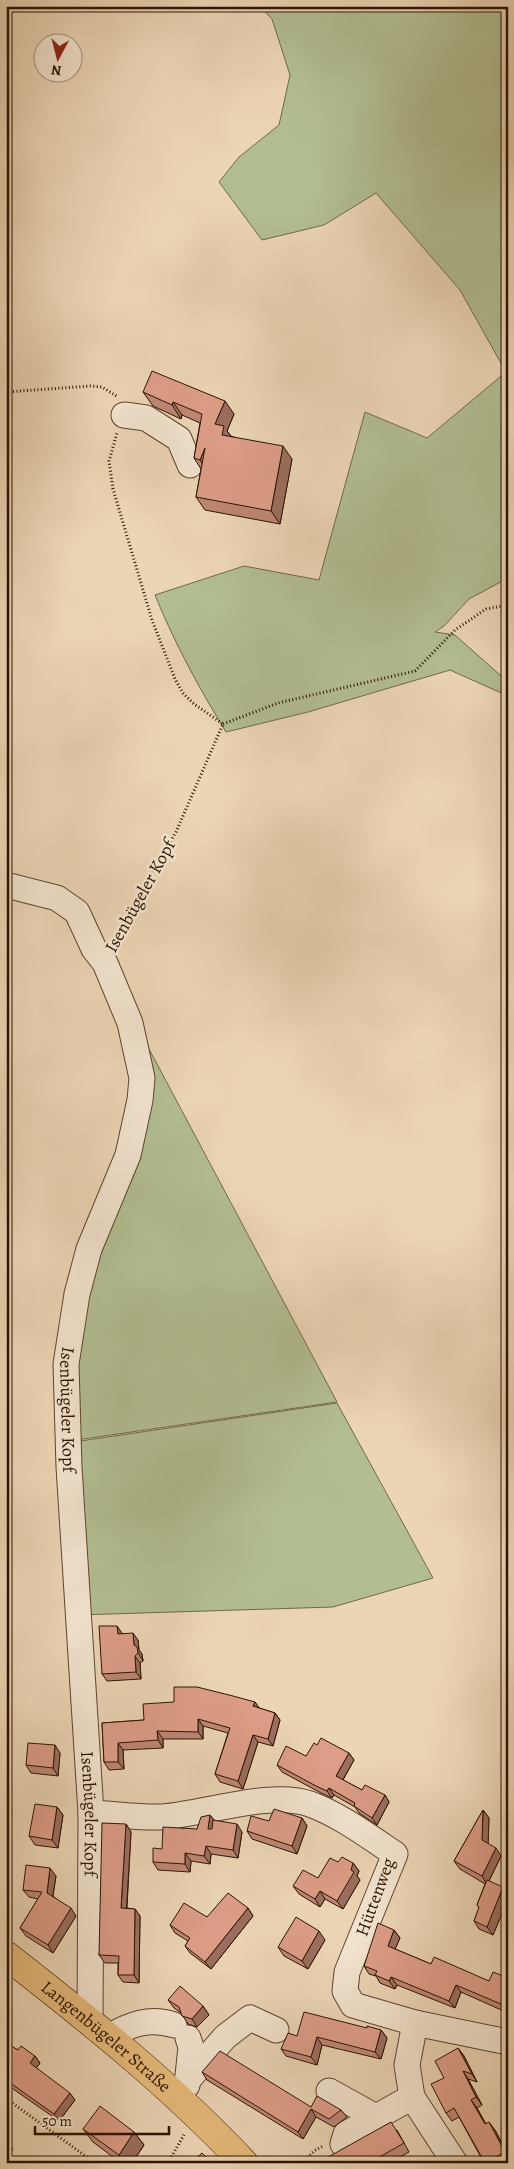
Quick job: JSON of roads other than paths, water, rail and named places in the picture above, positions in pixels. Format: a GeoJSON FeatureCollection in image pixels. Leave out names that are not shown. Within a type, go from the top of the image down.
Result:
{"type":"FeatureCollection","features":[{"type":"Feature","properties":{"kind":"main road","name":"Langenbügeler Straße"},"geometry":{"type":"LineString","coordinates":[[6,1955],[190,2100],[244,2163]]}},
{"type":"Feature","properties":{"kind":"street"},"geometry":{"type":"LineString","coordinates":[[124,414],[146,418],[179,439],[190,465]]}},
{"type":"Feature","properties":{"kind":"street","name":"Isenbügeler Kopf"},"geometry":{"type":"LineString","coordinates":[[6,885],[58,898],[77,912],[94,949],[105,963],[130,1023],[142,1078],[140,1100],[128,1155],[89,1249],[70,1331],[66,1364],[69,1467],[91,1813],[100,2029]]}},
{"type":"Feature","properties":{"kind":"street","name":"Hüttenweg"},"geometry":{"type":"LineString","coordinates":[[91,1813],[161,1817],[268,1800],[309,1803],[348,1823],[395,1854],[347,1972],[345,1991],[353,2005],[415,2022],[508,2042]]}},
{"type":"Feature","properties":{"kind":"street"},"geometry":{"type":"LineString","coordinates":[[190,2100],[225,2037],[250,2018],[276,2030]]}},
{"type":"Feature","properties":{"kind":"street"},"geometry":{"type":"LineString","coordinates":[[100,2029],[142,2021],[164,2022],[181,2031],[191,2047],[190,2100]]}},
{"type":"Feature","properties":{"kind":"street"},"geometry":{"type":"LineString","coordinates":[[415,2022],[407,2065],[412,2097],[455,2163]]}},
{"type":"Feature","properties":{"kind":"street"},"geometry":{"type":"LineString","coordinates":[[329,2091],[376,2117]]}},
{"type":"Feature","properties":{"kind":"street"},"geometry":{"type":"LineString","coordinates":[[343,2144],[346,2134],[412,2097]]}}]}
